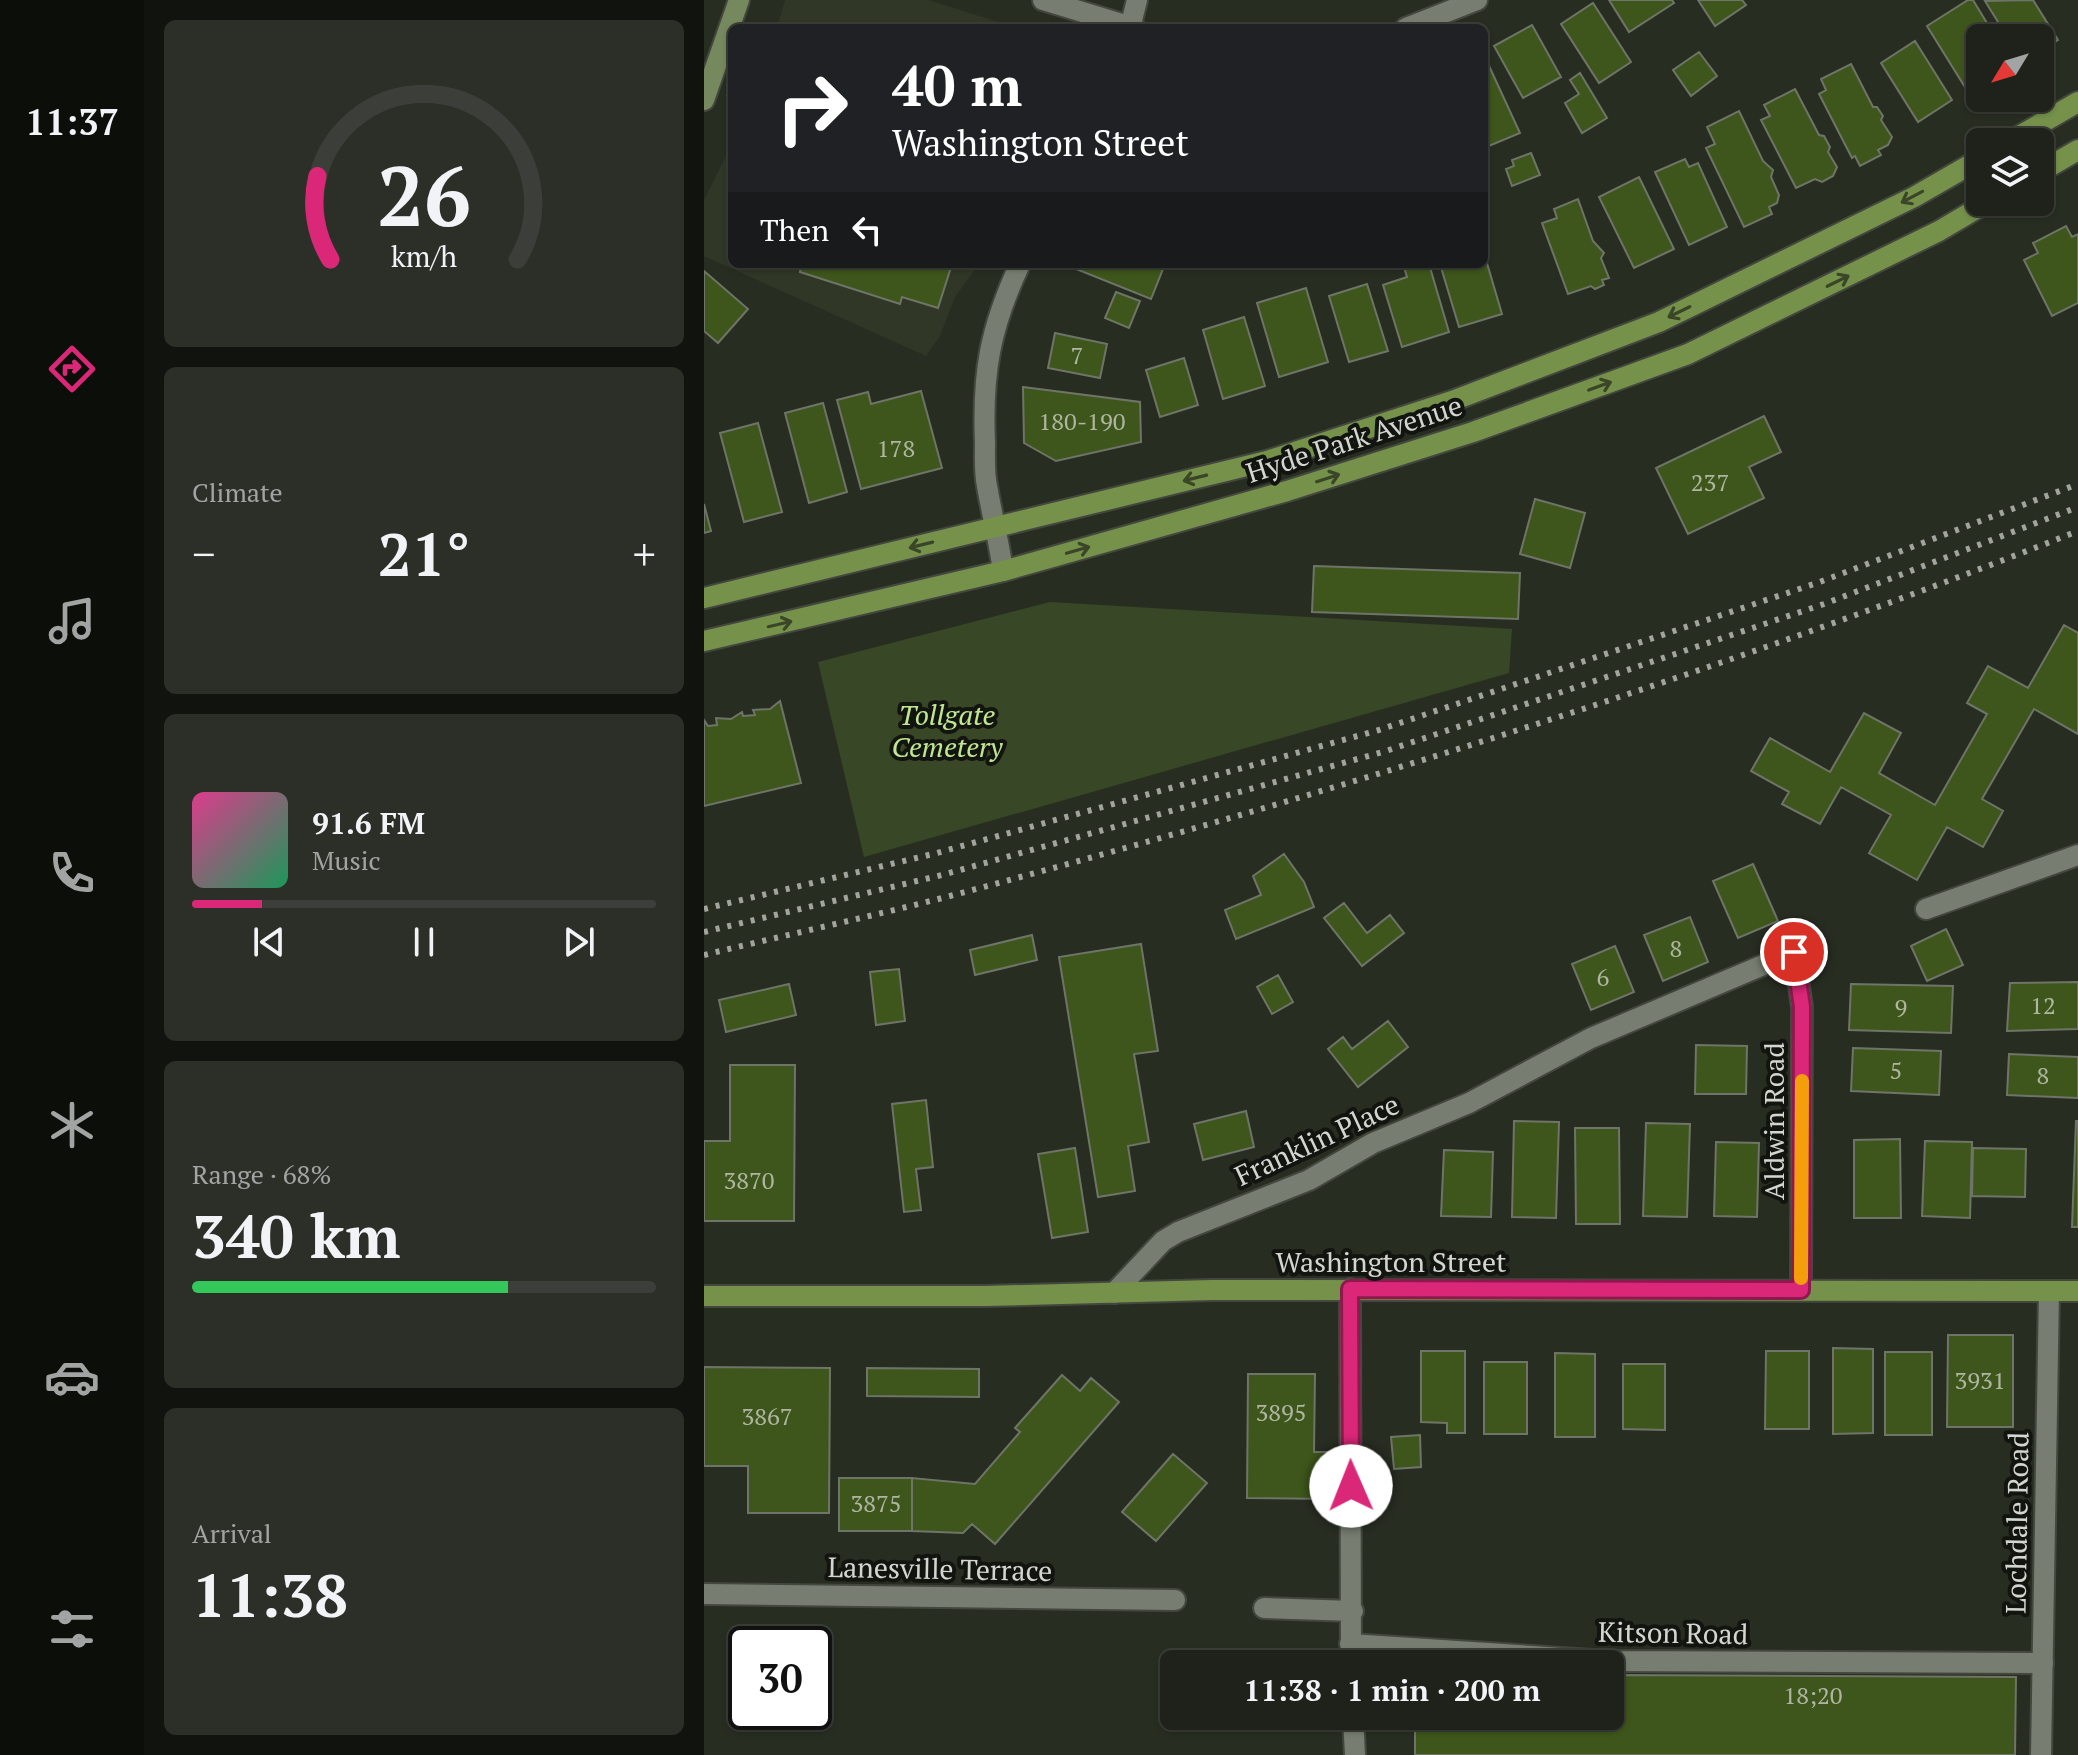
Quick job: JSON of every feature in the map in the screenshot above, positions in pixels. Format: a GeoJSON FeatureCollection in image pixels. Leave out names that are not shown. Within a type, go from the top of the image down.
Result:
{"type":"FeatureCollection","features":[{"type":"Feature","properties":{"kind":"main road"},"geometry":{"type":"LineString","coordinates":[[731,24],[739,0]]}},
{"type":"Feature","properties":{"kind":"main road"},"geometry":{"type":"LineString","coordinates":[[704,100],[728,31]]}},
{"type":"Feature","properties":{"kind":"main road"},"geometry":{"type":"LineString","coordinates":[[2033,128],[2078,102]]}},
{"type":"Feature","properties":{"kind":"main road"},"geometry":{"type":"LineString","coordinates":[[2054,164],[2078,150]]}},
{"type":"Feature","properties":{"kind":"main road","name":"Hyde Park Avenue"},"geometry":{"type":"LineString","coordinates":[[704,598],[1267,461],[1452,401],[1659,322],[1914,197],[1966,167]]}},
{"type":"Feature","properties":{"kind":"main road","name":"Hyde Park Avenue"},"geometry":{"type":"LineString","coordinates":[[704,641],[1003,571],[1287,491],[1473,432],[1688,354],[1966,215]]}},
{"type":"Feature","properties":{"kind":"main road"},"geometry":{"type":"LineString","coordinates":[[1550,364],[1565,398]]}},
{"type":"Feature","properties":{"kind":"main road","name":"Washington Street"},"geometry":{"type":"LineString","coordinates":[[704,1296],[985,1296],[1350,1289],[2078,1291]]}},
{"type":"Feature","properties":{"kind":"street"},"geometry":{"type":"LineString","coordinates":[[1043,0],[1122,24]]}},
{"type":"Feature","properties":{"kind":"street"},"geometry":{"type":"LineString","coordinates":[[1133,24],[1137,0]]}},
{"type":"Feature","properties":{"kind":"street"},"geometry":{"type":"LineString","coordinates":[[1416,24],[1477,0]]}},
{"type":"Feature","properties":{"kind":"street"},"geometry":{"type":"LineString","coordinates":[[1003,571],[997,527],[986,484],[984,408],[988,355],[997,319],[1018,268]]}},
{"type":"Feature","properties":{"kind":"street"},"geometry":{"type":"LineString","coordinates":[[1926,909],[2078,855]]}},
{"type":"Feature","properties":{"kind":"street","name":"Franklin Place"},"geometry":{"type":"LineString","coordinates":[[1114,1293],[1163,1241],[1178,1232],[1309,1180],[1373,1143],[1469,1103],[1612,1028],[1794,952]]}},
{"type":"Feature","properties":{"kind":"street","name":"Aldwin Road"},"geometry":{"type":"LineString","coordinates":[[1794,952],[1802,1007],[1801,1290]]}},
{"type":"Feature","properties":{"kind":"street"},"geometry":{"type":"LineString","coordinates":[[1350,1289],[1353,1611],[1350,1650]]}},
{"type":"Feature","properties":{"kind":"street","name":"Lochdale Road"},"geometry":{"type":"LineString","coordinates":[[2041,1755],[2049,1291]]}},
{"type":"Feature","properties":{"kind":"street","name":"Lanesville Terrace"},"geometry":{"type":"LineString","coordinates":[[704,1594],[1175,1600]]}},
{"type":"Feature","properties":{"kind":"street"},"geometry":{"type":"LineString","coordinates":[[1264,1608],[1353,1611]]}},
{"type":"Feature","properties":{"kind":"street","name":"Kitson Road"},"geometry":{"type":"LineString","coordinates":[[1624,1661],[2043,1663]]}},
{"type":"Feature","properties":{"kind":"street"},"geometry":{"type":"LineString","coordinates":[[1354,1730],[1355,1755]]}},
{"type":"Feature","properties":{"kind":"shaded area"},"geometry":{"type":"Polygon","coordinates":[[[785,0],[928,0],[1005,24],[778,24],[785,0]]]}},
{"type":"Feature","properties":{"kind":"shaded area"},"geometry":{"type":"Polygon","coordinates":[[[728,152],[728,267],[704,256],[704,200],[728,152]]]}},
{"type":"Feature","properties":{"kind":"shaded area"},"geometry":{"type":"Polygon","coordinates":[[[731,268],[976,268],[955,297],[940,336],[926,356],[731,268]]]}},
{"type":"Feature","properties":{"kind":"green space","name":"Tollgate Cemetery"},"geometry":{"type":"Polygon","coordinates":[[[1050,602],[1512,629],[1509,673],[864,857],[818,662],[1050,602]]]}},
{"type":"Feature","properties":{"kind":"building"},"geometry":{"type":"Polygon","coordinates":[[[1609,0],[1672,0],[1674,3],[1629,32],[1609,0]]]}},
{"type":"Feature","properties":{"kind":"building"},"geometry":{"type":"Polygon","coordinates":[[[1698,0],[1742,0],[1746,5],[1715,26],[1698,0]]]}},
{"type":"Feature","properties":{"kind":"building"},"geometry":{"type":"Polygon","coordinates":[[[1968,0],[1973,0],[1988,24],[1966,24],[1966,89],[1927,26],[1968,0]]]}},
{"type":"Feature","properties":{"kind":"building"},"geometry":{"type":"Polygon","coordinates":[[[2033,0],[2048,24],[1999,24],[1985,1],[2033,0]]]}},
{"type":"Feature","properties":{"kind":"building"},"geometry":{"type":"Polygon","coordinates":[[[1593,3],[1631,62],[1599,83],[1561,24],[1593,3]]]}},
{"type":"Feature","properties":{"kind":"building"},"geometry":{"type":"Polygon","coordinates":[[[1532,25],[1561,77],[1523,98],[1494,46],[1532,25]]]}},
{"type":"Feature","properties":{"kind":"building"},"geometry":{"type":"Polygon","coordinates":[[[1915,41],[1952,100],[1918,122],[1881,63],[1915,41]]]}},
{"type":"Feature","properties":{"kind":"building"},"geometry":{"type":"Polygon","coordinates":[[[1699,52],[1717,76],[1691,96],[1673,70],[1699,52]]]}},
{"type":"Feature","properties":{"kind":"building"},"geometry":{"type":"Polygon","coordinates":[[[1488,64],[1520,133],[1488,146],[1488,64]]]}},
{"type":"Feature","properties":{"kind":"building"},"geometry":{"type":"Polygon","coordinates":[[[1851,64],[1873,107],[1877,107],[1883,116],[1881,120],[1892,137],[1888,145],[1878,150],[1881,155],[1860,166],[1855,156],[1852,158],[1819,94],[1826,90],[1821,79],[1851,64]]]}},
{"type":"Feature","properties":{"kind":"building"},"geometry":{"type":"Polygon","coordinates":[[[1580,73],[1607,118],[1582,133],[1565,103],[1579,94],[1570,80],[1580,73]]]}},
{"type":"Feature","properties":{"kind":"building"},"geometry":{"type":"Polygon","coordinates":[[[1795,89],[1819,135],[1824,136],[1830,147],[1828,152],[1837,167],[1833,176],[1822,182],[1815,179],[1796,188],[1761,120],[1770,116],[1764,105],[1795,89]]]}},
{"type":"Feature","properties":{"kind":"building"},"geometry":{"type":"Polygon","coordinates":[[[1739,111],[1763,161],[1773,170],[1771,177],[1779,195],[1777,203],[1769,207],[1772,214],[1744,227],[1706,148],[1715,144],[1707,127],[1739,111]]]}},
{"type":"Feature","properties":{"kind":"building"},"geometry":{"type":"Polygon","coordinates":[[[1531,153],[1540,175],[1512,186],[1506,169],[1514,166],[1512,160],[1531,153]]]}},
{"type":"Feature","properties":{"kind":"building"},"geometry":{"type":"Polygon","coordinates":[[[1685,159],[1689,167],[1698,163],[1727,227],[1689,245],[1655,172],[1685,159]]]}},
{"type":"Feature","properties":{"kind":"building"},"geometry":{"type":"Polygon","coordinates":[[[1639,177],[1674,249],[1634,268],[1599,197],[1639,177]]]}},
{"type":"Feature","properties":{"kind":"building"},"geometry":{"type":"Polygon","coordinates":[[[1578,199],[1593,241],[1604,253],[1601,258],[1609,278],[1602,280],[1604,285],[1595,289],[1591,286],[1568,294],[1542,223],[1557,218],[1554,209],[1578,199]]]}},
{"type":"Feature","properties":{"kind":"building"},"geometry":{"type":"Polygon","coordinates":[[[2066,226],[2072,237],[2078,234],[2078,303],[2052,316],[2024,260],[2038,253],[2033,243],[2066,226]]]}},
{"type":"Feature","properties":{"kind":"building"},"geometry":{"type":"Polygon","coordinates":[[[1488,267],[1502,314],[1459,327],[1441,268],[1488,267]]]}},
{"type":"Feature","properties":{"kind":"building"},"geometry":{"type":"Polygon","coordinates":[[[801,268],[951,268],[938,308],[902,297],[900,304],[800,272],[801,268]]]}},
{"type":"Feature","properties":{"kind":"building"},"geometry":{"type":"Polygon","coordinates":[[[1076,268],[1163,268],[1151,299],[1076,268]]]}},
{"type":"Feature","properties":{"kind":"building"},"geometry":{"type":"Polygon","coordinates":[[[1404,268],[1430,268],[1449,332],[1402,347],[1383,285],[1407,277],[1404,268]]]}},
{"type":"Feature","properties":{"kind":"building"},"geometry":{"type":"Polygon","coordinates":[[[704,271],[748,309],[718,343],[704,331],[704,271]]]}},
{"type":"Feature","properties":{"kind":"building"},"geometry":{"type":"Polygon","coordinates":[[[1367,284],[1388,351],[1349,362],[1329,296],[1367,284]]]}},
{"type":"Feature","properties":{"kind":"building"},"geometry":{"type":"Polygon","coordinates":[[[1306,288],[1328,362],[1279,377],[1257,303],[1306,288]]]}},
{"type":"Feature","properties":{"kind":"building"},"geometry":{"type":"Polygon","coordinates":[[[1116,292],[1140,301],[1129,328],[1105,318],[1116,292]]]}},
{"type":"Feature","properties":{"kind":"building"},"geometry":{"type":"Polygon","coordinates":[[[1244,317],[1265,386],[1223,399],[1203,330],[1244,317]]]}},
{"type":"Feature","properties":{"kind":"building"},"geometry":{"type":"Polygon","coordinates":[[[1055,333],[1107,344],[1100,378],[1048,368],[1055,333]]]}},
{"type":"Feature","properties":{"kind":"building"},"geometry":{"type":"Polygon","coordinates":[[[1184,358],[1198,405],[1160,417],[1146,370],[1184,358]]]}},
{"type":"Feature","properties":{"kind":"building"},"geometry":{"type":"Polygon","coordinates":[[[1023,387],[1140,402],[1141,442],[1056,461],[1024,443],[1023,387]]]}},
{"type":"Feature","properties":{"kind":"building"},"geometry":{"type":"Polygon","coordinates":[[[921,391],[942,468],[861,489],[837,400],[868,392],[871,404],[921,391]]]}},
{"type":"Feature","properties":{"kind":"building"},"geometry":{"type":"Polygon","coordinates":[[[823,403],[847,492],[809,503],[785,413],[823,403]]]}},
{"type":"Feature","properties":{"kind":"building"},"geometry":{"type":"Polygon","coordinates":[[[1764,416],[1781,452],[1749,467],[1764,498],[1688,534],[1656,468],[1764,416]]]}},
{"type":"Feature","properties":{"kind":"building"},"geometry":{"type":"Polygon","coordinates":[[[758,423],[782,512],[744,522],[720,433],[758,423]]]}},
{"type":"Feature","properties":{"kind":"building"},"geometry":{"type":"Polygon","coordinates":[[[1535,499],[1585,513],[1570,568],[1520,554],[1535,499]]]}},
{"type":"Feature","properties":{"kind":"building"},"geometry":{"type":"Polygon","coordinates":[[[704,504],[711,531],[704,533],[704,504]]]}},
{"type":"Feature","properties":{"kind":"building"},"geometry":{"type":"Polygon","coordinates":[[[1314,566],[1520,573],[1518,619],[1312,612],[1314,566]]]}},
{"type":"Feature","properties":{"kind":"building"},"geometry":{"type":"Polygon","coordinates":[[[2064,625],[2078,633],[2078,734],[2034,709],[1982,799],[2003,811],[1983,847],[1947,827],[1917,880],[1869,853],[1891,815],[1841,787],[1820,824],[1782,804],[1789,792],[1751,771],[1770,738],[1830,772],[1864,713],[1901,733],[1879,773],[1935,805],[1987,714],[1967,703],[1988,666],[2028,688],[2064,625]]]}},
{"type":"Feature","properties":{"kind":"building"},"geometry":{"type":"Polygon","coordinates":[[[780,701],[801,783],[704,806],[704,720],[708,726],[717,725],[716,718],[731,719],[742,712],[743,716],[755,715],[753,710],[770,709],[780,701]]]}},
{"type":"Feature","properties":{"kind":"building"},"geometry":{"type":"Polygon","coordinates":[[[1284,854],[1304,882],[1314,907],[1236,939],[1225,910],[1261,895],[1253,876],[1284,854]]]}},
{"type":"Feature","properties":{"kind":"building"},"geometry":{"type":"Polygon","coordinates":[[[1753,864],[1778,921],[1738,938],[1713,881],[1753,864]]]}},
{"type":"Feature","properties":{"kind":"building"},"geometry":{"type":"Polygon","coordinates":[[[1344,903],[1367,933],[1390,915],[1404,933],[1362,966],[1324,918],[1344,903]]]}},
{"type":"Feature","properties":{"kind":"building"},"geometry":{"type":"Polygon","coordinates":[[[1690,917],[1708,962],[1663,981],[1644,935],[1690,917]]]}},
{"type":"Feature","properties":{"kind":"building"},"geometry":{"type":"Polygon","coordinates":[[[1946,929],[1963,965],[1927,981],[1911,946],[1946,929]]]}},
{"type":"Feature","properties":{"kind":"building"},"geometry":{"type":"Polygon","coordinates":[[[1032,935],[1037,960],[975,975],[970,950],[1032,935]]]}},
{"type":"Feature","properties":{"kind":"building"},"geometry":{"type":"Polygon","coordinates":[[[1141,944],[1158,1051],[1134,1054],[1149,1142],[1128,1146],[1135,1191],[1098,1197],[1059,957],[1141,944]]]}},
{"type":"Feature","properties":{"kind":"building"},"geometry":{"type":"Polygon","coordinates":[[[1615,946],[1634,992],[1591,1010],[1572,964],[1615,946]]]}},
{"type":"Feature","properties":{"kind":"building"},"geometry":{"type":"Polygon","coordinates":[[[899,969],[905,1021],[876,1025],[870,972],[899,969]]]}},
{"type":"Feature","properties":{"kind":"building"},"geometry":{"type":"Polygon","coordinates":[[[1278,975],[1293,1002],[1272,1014],[1257,987],[1278,975]]]}},
{"type":"Feature","properties":{"kind":"building"},"geometry":{"type":"Polygon","coordinates":[[[2078,982],[2078,1029],[2007,1031],[2010,983],[2078,982]]]}},
{"type":"Feature","properties":{"kind":"building"},"geometry":{"type":"Polygon","coordinates":[[[789,984],[796,1015],[726,1032],[719,1000],[789,984]]]}},
{"type":"Feature","properties":{"kind":"building"},"geometry":{"type":"Polygon","coordinates":[[[1851,984],[1953,986],[1951,1033],[1849,1030],[1851,984]]]}},
{"type":"Feature","properties":{"kind":"building"},"geometry":{"type":"Polygon","coordinates":[[[1388,1021],[1408,1047],[1358,1087],[1328,1049],[1343,1037],[1352,1049],[1388,1021]]]}},
{"type":"Feature","properties":{"kind":"building"},"geometry":{"type":"Polygon","coordinates":[[[1696,1045],[1747,1046],[1746,1094],[1695,1094],[1696,1045]]]}},
{"type":"Feature","properties":{"kind":"building"},"geometry":{"type":"Polygon","coordinates":[[[1853,1048],[1941,1051],[1939,1095],[1851,1091],[1853,1048]]]}},
{"type":"Feature","properties":{"kind":"building"},"geometry":{"type":"Polygon","coordinates":[[[2009,1054],[2078,1057],[2078,1098],[2007,1095],[2009,1054]]]}},
{"type":"Feature","properties":{"kind":"building"},"geometry":{"type":"Polygon","coordinates":[[[730,1065],[795,1065],[794,1221],[704,1221],[704,1141],[730,1141],[730,1065]]]}},
{"type":"Feature","properties":{"kind":"building"},"geometry":{"type":"Polygon","coordinates":[[[926,1100],[933,1167],[916,1169],[921,1210],[904,1212],[892,1104],[926,1100]]]}},
{"type":"Feature","properties":{"kind":"building"},"geometry":{"type":"Polygon","coordinates":[[[1246,1111],[1254,1147],[1203,1160],[1194,1124],[1246,1111]]]}},
{"type":"Feature","properties":{"kind":"building"},"geometry":{"type":"Polygon","coordinates":[[[1514,1121],[1559,1122],[1556,1218],[1512,1217],[1514,1121]]]}},
{"type":"Feature","properties":{"kind":"building"},"geometry":{"type":"Polygon","coordinates":[[[2076,1121],[2078,1227],[2072,1227],[2076,1121]]]}},
{"type":"Feature","properties":{"kind":"building"},"geometry":{"type":"Polygon","coordinates":[[[1646,1123],[1690,1124],[1687,1217],[1643,1216],[1646,1123]]]}},
{"type":"Feature","properties":{"kind":"building"},"geometry":{"type":"Polygon","coordinates":[[[1575,1128],[1619,1128],[1620,1224],[1576,1224],[1575,1128]]]}},
{"type":"Feature","properties":{"kind":"building"},"geometry":{"type":"Polygon","coordinates":[[[1900,1139],[1901,1218],[1854,1218],[1854,1140],[1900,1139]]]}},
{"type":"Feature","properties":{"kind":"building"},"geometry":{"type":"Polygon","coordinates":[[[1925,1141],[1972,1142],[1970,1218],[1922,1216],[1925,1141]]]}},
{"type":"Feature","properties":{"kind":"building"},"geometry":{"type":"Polygon","coordinates":[[[1716,1142],[1759,1143],[1757,1217],[1714,1216],[1716,1142]]]}},
{"type":"Feature","properties":{"kind":"building"},"geometry":{"type":"Polygon","coordinates":[[[1075,1148],[1088,1232],[1052,1238],[1038,1154],[1075,1148]]]}},
{"type":"Feature","properties":{"kind":"building"},"geometry":{"type":"Polygon","coordinates":[[[1973,1148],[2026,1149],[2025,1197],[1972,1196],[1973,1148]]]}},
{"type":"Feature","properties":{"kind":"building"},"geometry":{"type":"Polygon","coordinates":[[[1444,1150],[1493,1152],[1491,1217],[1441,1216],[1444,1150]]]}},
{"type":"Feature","properties":{"kind":"building"},"geometry":{"type":"Polygon","coordinates":[[[1948,1335],[2013,1335],[2013,1427],[1947,1427],[1948,1335]]]}},
{"type":"Feature","properties":{"kind":"building"},"geometry":{"type":"Polygon","coordinates":[[[1833,1348],[1873,1349],[1873,1433],[1833,1434],[1833,1348]]]}},
{"type":"Feature","properties":{"kind":"building"},"geometry":{"type":"Polygon","coordinates":[[[1421,1351],[1465,1351],[1465,1433],[1447,1433],[1447,1423],[1421,1422],[1421,1351]]]}},
{"type":"Feature","properties":{"kind":"building"},"geometry":{"type":"Polygon","coordinates":[[[1766,1351],[1809,1351],[1809,1429],[1765,1429],[1766,1351]]]}},
{"type":"Feature","properties":{"kind":"building"},"geometry":{"type":"Polygon","coordinates":[[[1885,1352],[1932,1352],[1932,1435],[1885,1435],[1885,1352]]]}},
{"type":"Feature","properties":{"kind":"building"},"geometry":{"type":"Polygon","coordinates":[[[1555,1353],[1595,1354],[1595,1437],[1555,1437],[1555,1353]]]}},
{"type":"Feature","properties":{"kind":"building"},"geometry":{"type":"Polygon","coordinates":[[[1484,1362],[1527,1362],[1527,1434],[1484,1434],[1484,1362]]]}},
{"type":"Feature","properties":{"kind":"building"},"geometry":{"type":"Polygon","coordinates":[[[1623,1364],[1665,1364],[1665,1430],[1623,1429],[1623,1364]]]}},
{"type":"Feature","properties":{"kind":"building"},"geometry":{"type":"Polygon","coordinates":[[[704,1367],[830,1368],[829,1513],[748,1513],[748,1466],[704,1466],[704,1367]]]}},
{"type":"Feature","properties":{"kind":"building"},"geometry":{"type":"Polygon","coordinates":[[[867,1368],[979,1369],[979,1397],[867,1396],[867,1368]]]}},
{"type":"Feature","properties":{"kind":"building"},"geometry":{"type":"Polygon","coordinates":[[[1248,1374],[1315,1374],[1314,1452],[1329,1452],[1328,1499],[1247,1498],[1248,1374]]]}},
{"type":"Feature","properties":{"kind":"building"},"geometry":{"type":"Polygon","coordinates":[[[1062,1375],[1080,1391],[1091,1378],[1119,1402],[995,1544],[972,1524],[963,1533],[912,1531],[912,1478],[975,1484],[1020,1432],[1015,1428],[1062,1375]]]}},
{"type":"Feature","properties":{"kind":"building"},"geometry":{"type":"Polygon","coordinates":[[[1420,1435],[1421,1467],[1394,1469],[1391,1437],[1420,1435]]]}},
{"type":"Feature","properties":{"kind":"building"},"geometry":{"type":"Polygon","coordinates":[[[1173,1454],[1207,1483],[1156,1541],[1122,1512],[1173,1454]]]}},
{"type":"Feature","properties":{"kind":"building"},"geometry":{"type":"Polygon","coordinates":[[[839,1478],[912,1478],[912,1531],[839,1531],[839,1478]]]}},
{"type":"Feature","properties":{"kind":"building"},"geometry":{"type":"Polygon","coordinates":[[[1624,1675],[2016,1677],[2015,1755],[1415,1755],[1415,1730],[1624,1730],[1624,1675]]]}},
{"type":"Feature","properties":{"kind":"railway"},"geometry":{"type":"LineString","coordinates":[[704,909],[937,853],[1379,730],[1817,583],[2078,484]]}},
{"type":"Feature","properties":{"kind":"railway"},"geometry":{"type":"LineString","coordinates":[[704,932],[942,875],[1386,751],[1824,604],[2078,507]]}},
{"type":"Feature","properties":{"kind":"railway"},"geometry":{"type":"LineString","coordinates":[[704,955],[950,896],[1378,774],[1800,635],[2078,531]]}},
{"type":"Feature","properties":{"kind":"slow traffic"},"geometry":{"type":"LineString","coordinates":[[1801,1278],[1802,1081]]}},
{"type":"Feature","properties":{"kind":"route"},"geometry":{"type":"LineString","coordinates":[[1351,1486],[1350,1289],[1801,1290],[1802,1007],[1794,952]]}}]}
